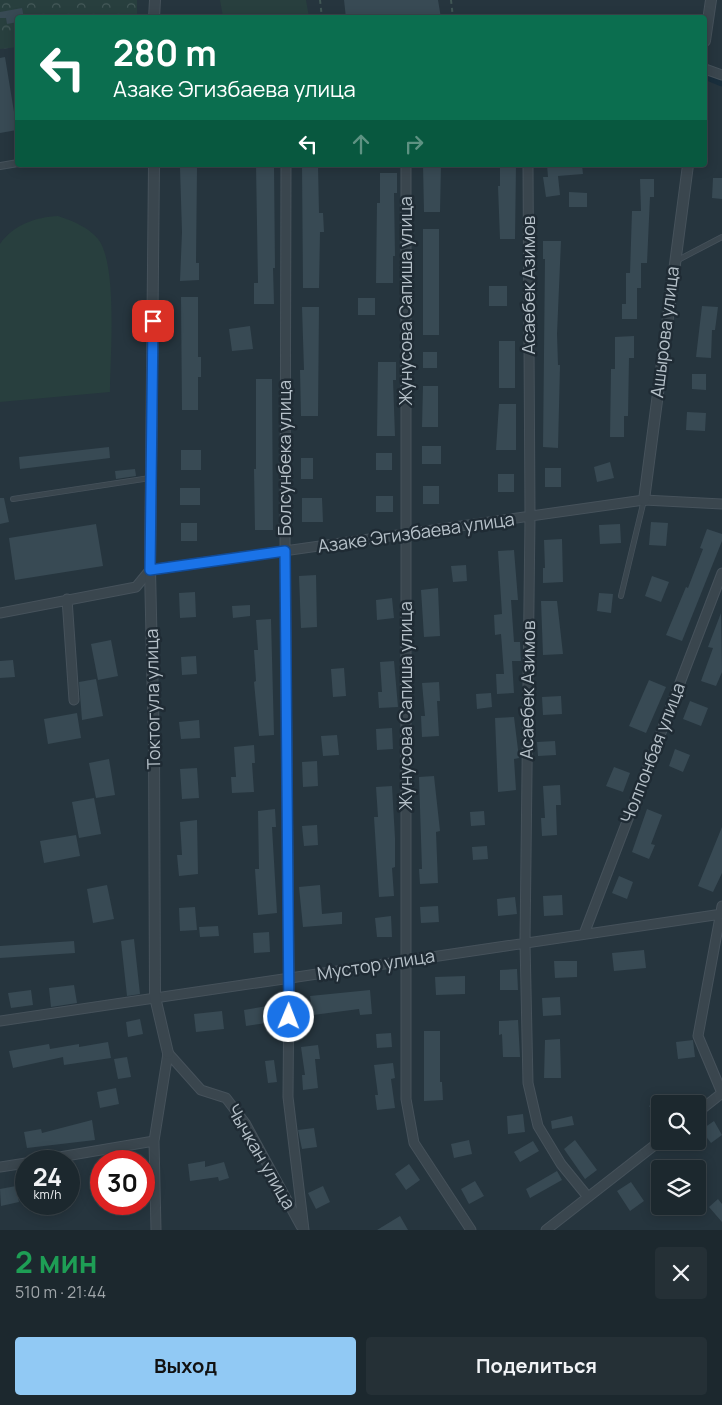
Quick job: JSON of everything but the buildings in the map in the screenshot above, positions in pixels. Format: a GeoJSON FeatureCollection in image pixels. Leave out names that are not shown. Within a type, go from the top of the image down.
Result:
{"type":"FeatureCollection","features":[{"type":"Feature","properties":{"kind":"street"},"geometry":{"type":"LineString","coordinates":[[154,0],[154,15]]}},
{"type":"Feature","properties":{"kind":"street"},"geometry":{"type":"LineString","coordinates":[[707,25],[710,0]]}},
{"type":"Feature","properties":{"kind":"street"},"geometry":{"type":"LineString","coordinates":[[707,70],[722,75]]}},
{"type":"Feature","properties":{"kind":"street"},"geometry":{"type":"LineString","coordinates":[[0,166],[15,164]]}},
{"type":"Feature","properties":{"kind":"street","name":"Токтогула улица"},"geometry":{"type":"LineString","coordinates":[[154,167],[150,570],[154,747],[155,997],[168,1053],[154,1142],[156,1230]]}},
{"type":"Feature","properties":{"kind":"street","name":"Болсунбека улица"},"geometry":{"type":"LineString","coordinates":[[286,167],[285,551],[289,978],[288,1097],[303,1230]]}},
{"type":"Feature","properties":{"kind":"street","name":"Жунусова Сапиша улица"},"geometry":{"type":"LineString","coordinates":[[406,167],[406,1099],[414,1143],[471,1230]]}},
{"type":"Feature","properties":{"kind":"street","name":"Асаебек Азимов"},"geometry":{"type":"LineString","coordinates":[[528,167],[530,517],[525,942],[528,1083],[538,1126],[562,1164],[588,1197]]}},
{"type":"Feature","properties":{"kind":"street","name":"Ашырова улица"},"geometry":{"type":"LineString","coordinates":[[644,500],[688,167]]}},
{"type":"Feature","properties":{"kind":"street","name":"Азаке Эгизбаева улица"},"geometry":{"type":"LineString","coordinates":[[150,570],[644,500],[722,504]]}},
{"type":"Feature","properties":{"kind":"street"},"geometry":{"type":"LineString","coordinates":[[0,612],[136,587],[150,570]]}},
{"type":"Feature","properties":{"kind":"street","name":"Чолпонбая улица"},"geometry":{"type":"LineString","coordinates":[[584,934],[722,573]]}},
{"type":"Feature","properties":{"kind":"street"},"geometry":{"type":"LineString","coordinates":[[68,599],[74,700]]}},
{"type":"Feature","properties":{"kind":"street"},"geometry":{"type":"LineString","coordinates":[[706,1106],[722,1093],[698,1036],[721,911]]}},
{"type":"Feature","properties":{"kind":"street","name":"Мустор улица"},"geometry":{"type":"LineString","coordinates":[[0,1021],[584,934],[721,911]]}},
{"type":"Feature","properties":{"kind":"street","name":"Чычкан улица"},"geometry":{"type":"LineString","coordinates":[[168,1053],[201,1090],[226,1098],[245,1124],[303,1230]]}},
{"type":"Feature","properties":{"kind":"street"},"geometry":{"type":"LineString","coordinates":[[80,1154],[154,1142]]}},
{"type":"Feature","properties":{"kind":"street"},"geometry":{"type":"LineString","coordinates":[[546,1230],[651,1148]]}},
{"type":"Feature","properties":{"kind":"street"},"geometry":{"type":"LineString","coordinates":[[0,1167],[15,1165]]}},
{"type":"Feature","properties":{"kind":"lane"},"geometry":{"type":"LineString","coordinates":[[675,262],[722,237]]}},
{"type":"Feature","properties":{"kind":"lane"},"geometry":{"type":"LineString","coordinates":[[13,499],[152,478]]}},
{"type":"Feature","properties":{"kind":"lane"},"geometry":{"type":"LineString","coordinates":[[621,596],[644,500]]}},
{"type":"Feature","properties":{"kind":"path"},"geometry":{"type":"LineString","coordinates":[[320,0],[322,15]]}},
{"type":"Feature","properties":{"kind":"path"},"geometry":{"type":"LineString","coordinates":[[451,0],[454,15]]}},
{"type":"Feature","properties":{"kind":"green space"},"geometry":{"type":"Polygon","coordinates":[[[0,0],[137,0],[137,15],[15,15],[15,47],[0,49],[0,0]]]}},
{"type":"Feature","properties":{"kind":"green space"},"geometry":{"type":"Polygon","coordinates":[[[220,0],[306,0],[309,15],[223,15],[220,0]]]}},
{"type":"Feature","properties":{"kind":"green space"},"geometry":{"type":"Polygon","coordinates":[[[58,216],[75,222],[90,231],[98,239],[104,251],[111,289],[112,312],[110,392],[0,402],[0,244],[11,232],[26,223],[41,218],[58,216]]]}},
{"type":"Feature","properties":{"kind":"waterway"},"geometry":{"type":"LineString","coordinates":[[707,75],[722,81]]}},
{"type":"Feature","properties":{"kind":"route"},"geometry":{"type":"LineString","coordinates":[[153,321],[150,570],[285,551],[289,1017]]}}]}
